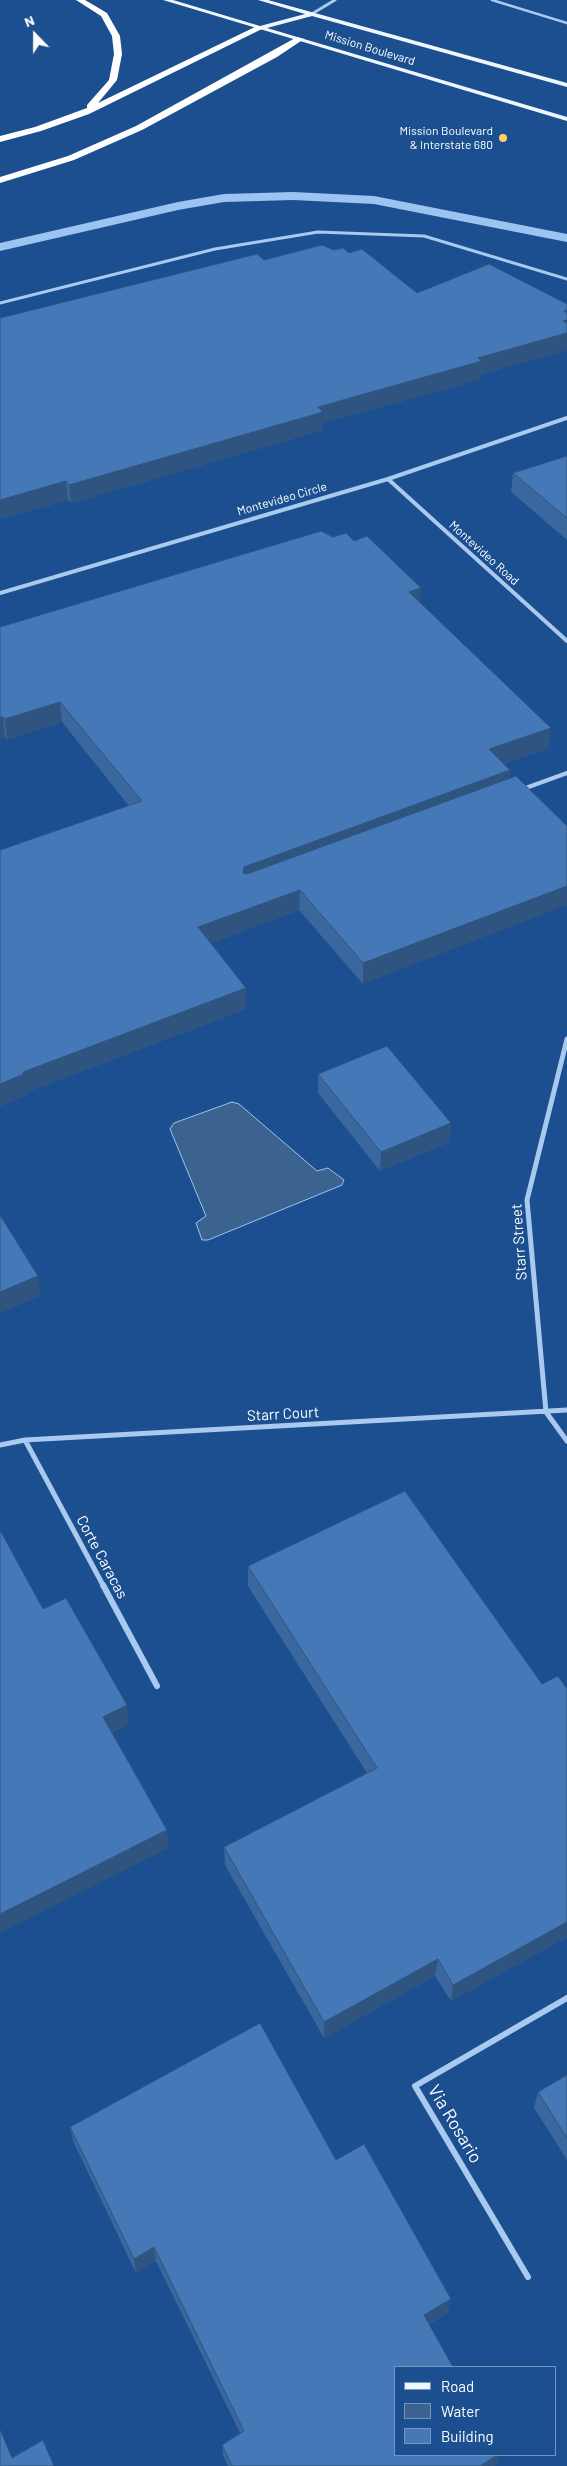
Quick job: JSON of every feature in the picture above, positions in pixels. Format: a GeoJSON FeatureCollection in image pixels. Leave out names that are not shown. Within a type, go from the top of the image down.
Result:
{"type":"FeatureCollection","features":[{"type":"Feature","properties":{"kind":"highway"},"geometry":{"type":"LineString","coordinates":[[80,0],[104,15],[116,36],[118,54],[113,80],[86,112]]}},
{"type":"Feature","properties":{"kind":"highway"},"geometry":{"type":"LineString","coordinates":[[0,139],[38,129],[86,112],[260,28]]}},
{"type":"Feature","properties":{"kind":"highway"},"geometry":{"type":"LineString","coordinates":[[0,180],[71,158],[139,128],[274,55],[302,35]]}},
{"type":"Feature","properties":{"kind":"main road","name":"Mission Boulevard"},"geometry":{"type":"LineString","coordinates":[[166,0],[260,28],[302,35],[567,119]]}},
{"type":"Feature","properties":{"kind":"main road","name":"Mission Boulevard"},"geometry":{"type":"LineString","coordinates":[[261,0],[567,85]]}},
{"type":"Feature","properties":{"kind":"main road"},"geometry":{"type":"LineString","coordinates":[[260,28],[310,15]]}},
{"type":"Feature","properties":{"kind":"main road"},"geometry":{"type":"LineString","coordinates":[[307,23],[310,15]]}},
{"type":"Feature","properties":{"kind":"street"},"geometry":{"type":"LineString","coordinates":[[310,15],[335,0]]}},
{"type":"Feature","properties":{"kind":"street"},"geometry":{"type":"LineString","coordinates":[[0,303],[215,249],[318,232],[424,236],[567,279]]}},
{"type":"Feature","properties":{"kind":"street","name":"Montevideo Circle"},"geometry":{"type":"LineString","coordinates":[[0,593],[388,478],[567,418]]}},
{"type":"Feature","properties":{"kind":"street","name":"Montevideo Road"},"geometry":{"type":"LineString","coordinates":[[388,478],[567,641]]}},
{"type":"Feature","properties":{"kind":"street"},"geometry":{"type":"LineString","coordinates":[[521,790],[567,773]]}},
{"type":"Feature","properties":{"kind":"street","name":"Starr Street"},"geometry":{"type":"LineString","coordinates":[[546,1412],[527,1200],[567,1039]]}},
{"type":"Feature","properties":{"kind":"street","name":"Starr Court"},"geometry":{"type":"LineString","coordinates":[[0,1444],[25,1440],[567,1410]]}},
{"type":"Feature","properties":{"kind":"street"},"geometry":{"type":"LineString","coordinates":[[546,1412],[567,1441]]}},
{"type":"Feature","properties":{"kind":"street","name":"Corte Caracas"},"geometry":{"type":"LineString","coordinates":[[25,1440],[157,1686]]}},
{"type":"Feature","properties":{"kind":"street","name":"Via Rosario"},"geometry":{"type":"LineString","coordinates":[[528,2277],[415,2086],[567,1998]]}},
{"type":"Feature","properties":{"kind":"lane"},"geometry":{"type":"LineString","coordinates":[[492,0],[493,2],[567,23]]}},
{"type":"Feature","properties":{"kind":"water"},"geometry":{"type":"Polygon","coordinates":[[[232,1102],[239,1104],[317,1171],[328,1168],[344,1180],[342,1185],[208,1240],[202,1240],[196,1223],[206,1216],[170,1129],[174,1123],[232,1102]]]}},
{"type":"Feature","properties":{"kind":"building"},"geometry":{"type":"Polygon","coordinates":[[[322,245],[334,250],[343,248],[349,253],[362,249],[417,293],[489,264],[567,304],[567,310],[564,311],[567,313],[567,320],[563,321],[567,323],[567,333],[478,358],[482,361],[318,407],[323,412],[69,485],[66,481],[0,500],[0,318],[257,254],[264,260],[322,245]]]}},
{"type":"Feature","properties":{"kind":"building"},"geometry":{"type":"Polygon","coordinates":[[[567,456],[567,518],[513,473],[567,456]]]}},
{"type":"Feature","properties":{"kind":"building"},"geometry":{"type":"Polygon","coordinates":[[[321,531],[333,537],[346,533],[354,541],[367,536],[421,588],[409,592],[551,728],[489,749],[510,770],[244,867],[243,873],[247,874],[516,776],[567,826],[567,886],[363,963],[300,890],[198,927],[246,988],[23,1072],[24,1074],[0,1084],[0,850],[142,801],[60,702],[5,719],[0,717],[0,627],[321,531]]]}},
{"type":"Feature","properties":{"kind":"building"},"geometry":{"type":"Polygon","coordinates":[[[387,1046],[451,1123],[381,1152],[318,1074],[387,1046]]]}},
{"type":"Feature","properties":{"kind":"building"},"geometry":{"type":"Polygon","coordinates":[[[0,1215],[38,1276],[0,1292],[0,1215]]]}},
{"type":"Feature","properties":{"kind":"building"},"geometry":{"type":"Polygon","coordinates":[[[405,1491],[542,1684],[558,1676],[567,1689],[567,1922],[453,1985],[438,1959],[324,2022],[224,1847],[377,1768],[248,1566],[405,1491]]]}},
{"type":"Feature","properties":{"kind":"building"},"geometry":{"type":"Polygon","coordinates":[[[0,1530],[43,1609],[66,1598],[127,1705],[103,1717],[167,1830],[0,1914],[0,1530]]]}},
{"type":"Feature","properties":{"kind":"building"},"geometry":{"type":"Polygon","coordinates":[[[260,2023],[336,2160],[364,2144],[451,2299],[424,2315],[452,2366],[394,2366],[394,2456],[495,2456],[480,2466],[232,2466],[222,2445],[244,2431],[154,2247],[134,2259],[70,2127],[260,2023]]]}},
{"type":"Feature","properties":{"kind":"building"},"geometry":{"type":"Polygon","coordinates":[[[567,2075],[567,2138],[538,2092],[567,2075]]]}},
{"type":"Feature","properties":{"kind":"building"},"geometry":{"type":"Polygon","coordinates":[[[0,2429],[12,2458],[43,2440],[54,2466],[0,2466],[0,2429]]]}},
{"type":"Feature","properties":{"kind":"waterway"},"geometry":{"type":"LineString","coordinates":[[0,247],[178,206],[224,198],[293,196],[374,200],[567,238]]}},
{"type":"Feature","properties":{"kind":"place","name":"Mission Boulevard & Interstate 680"},"geometry":{"type":"Point","coordinates":[503,138]}}]}
